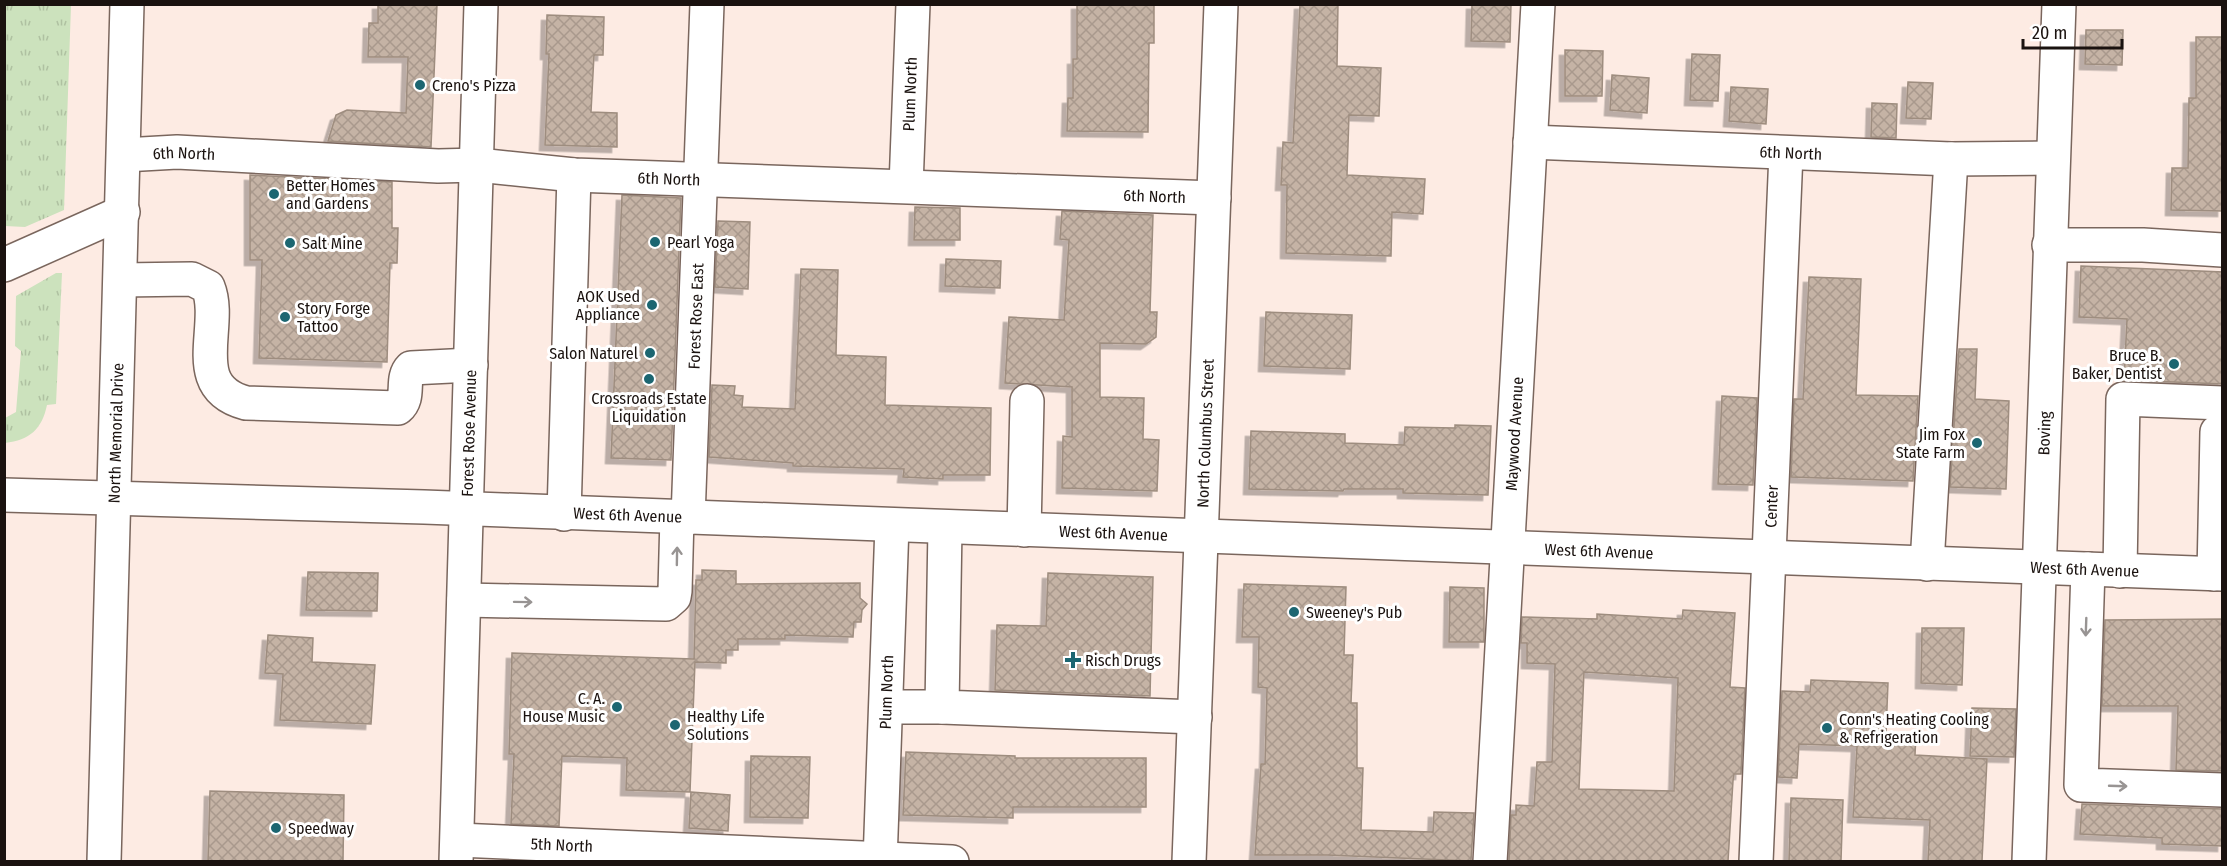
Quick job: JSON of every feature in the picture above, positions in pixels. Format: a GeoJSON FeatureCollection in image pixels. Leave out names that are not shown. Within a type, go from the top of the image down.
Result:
{"type":"FeatureCollection","features":[{"type":"Feature","properties":{"kind":"street","name":"North Memorial Drive"},"geometry":{"type":"LineString","coordinates":[[104,861],[127,4]]}},
{"type":"Feature","properties":{"kind":"street","name":"Forest Rose Avenue"},"geometry":{"type":"LineString","coordinates":[[457,851],[481,4]]}},
{"type":"Feature","properties":{"kind":"street","name":"Forest Rose East"},"geometry":{"type":"LineString","coordinates":[[464,600],[666,604],[674,597],[683,518],[706,4]]}},
{"type":"Feature","properties":{"kind":"street","name":"Plum North"},"geometry":{"type":"LineString","coordinates":[[906,186],[913,4]]}},
{"type":"Feature","properties":{"kind":"street","name":"North Columbus Street"},"geometry":{"type":"LineString","coordinates":[[1189,861],[1203,535],[1221,4]]}},
{"type":"Feature","properties":{"kind":"street","name":"Maywood Avenue"},"geometry":{"type":"LineString","coordinates":[[1490,861],[1538,4]]}},
{"type":"Feature","properties":{"kind":"street","name":"Boving"},"geometry":{"type":"LineString","coordinates":[[2029,861],[2059,4]]}},
{"type":"Feature","properties":{"kind":"street","name":"6th North"},"geometry":{"type":"LineString","coordinates":[[1530,142],[1951,159],[2052,158]]}},
{"type":"Feature","properties":{"kind":"street","name":"6th North"},"geometry":{"type":"LineString","coordinates":[[124,155],[177,152],[478,165],[574,175],[1214,198]]}},
{"type":"Feature","properties":{"kind":"street","name":"Center"},"geometry":{"type":"LineString","coordinates":[[1756,861],[1786,153]]}},
{"type":"Feature","properties":{"kind":"street"},"geometry":{"type":"LineString","coordinates":[[1927,564],[1951,159]]}},
{"type":"Feature","properties":{"kind":"street"},"geometry":{"type":"LineString","coordinates":[[564,514],[574,175]]}},
{"type":"Feature","properties":{"kind":"street"},"geometry":{"type":"LineString","coordinates":[[4,265],[123,212]]}},
{"type":"Feature","properties":{"kind":"street"},"geometry":{"type":"LineString","coordinates":[[2049,245],[2143,245],[2223,250]]}},
{"type":"Feature","properties":{"kind":"street"},"geometry":{"type":"LineString","coordinates":[[121,280],[192,279],[208,287],[212,302],[210,366],[220,387],[228,396],[246,403],[398,408],[404,400],[406,376],[411,368],[471,365]]}},
{"type":"Feature","properties":{"kind":"street"},"geometry":{"type":"LineString","coordinates":[[2223,403],[2123,399],[2081,785],[2223,790]]}},
{"type":"Feature","properties":{"kind":"street"},"geometry":{"type":"LineString","coordinates":[[1024,530],[1027,401]]}},
{"type":"Feature","properties":{"kind":"street"},"geometry":{"type":"LineString","coordinates":[[2218,574],[2217,432],[2223,433]]}},
{"type":"Feature","properties":{"kind":"street","name":"West 6th Avenue"},"geometry":{"type":"LineString","coordinates":[[4,495],[115,496],[2218,574]]}},
{"type":"Feature","properties":{"kind":"street","name":"Plum North"},"geometry":{"type":"LineString","coordinates":[[880,860],[892,525]]}},
{"type":"Feature","properties":{"kind":"street"},"geometry":{"type":"LineString","coordinates":[[942,707],[945,527]]}},
{"type":"Feature","properties":{"kind":"street"},"geometry":{"type":"LineString","coordinates":[[887,707],[1195,717]]}},
{"type":"Feature","properties":{"kind":"street","name":"5th North"},"geometry":{"type":"LineString","coordinates":[[457,851],[952,861]]}},
{"type":"Feature","properties":{"kind":"green space"},"geometry":{"type":"Polygon","coordinates":[[[5,4],[71,5],[64,210],[25,227],[5,226],[5,4]]]}},
{"type":"Feature","properties":{"kind":"green space"},"geometry":{"type":"Polygon","coordinates":[[[56,273],[62,273],[56,404],[47,405],[42,421],[34,432],[21,439],[5,443],[5,418],[16,412],[21,351],[15,346],[16,296],[56,273]]]}},
{"type":"Feature","properties":{"kind":"building"},"geometry":{"type":"Polygon","coordinates":[[[378,4],[437,4],[431,147],[328,141],[336,115],[347,110],[406,113],[408,57],[368,57],[369,23],[378,23],[378,4]]]}},
{"type":"Feature","properties":{"kind":"building"},"geometry":{"type":"Polygon","coordinates":[[[1077,4],[1154,4],[1154,43],[1149,43],[1148,132],[1067,131],[1068,98],[1073,98],[1073,59],[1077,59],[1077,4]]]}},
{"type":"Feature","properties":{"kind":"building"},"geometry":{"type":"Polygon","coordinates":[[[1300,4],[1338,4],[1337,66],[1381,68],[1379,116],[1349,115],[1347,175],[1425,179],[1423,214],[1392,212],[1391,256],[1286,253],[1287,185],[1281,185],[1283,142],[1293,143],[1300,4]]]}},
{"type":"Feature","properties":{"kind":"building"},"geometry":{"type":"Polygon","coordinates":[[[1472,4],[1511,4],[1510,42],[1471,41],[1472,4]]]}},
{"type":"Feature","properties":{"kind":"building"},"geometry":{"type":"Polygon","coordinates":[[[547,15],[604,17],[603,55],[594,55],[591,112],[617,113],[617,147],[545,145],[549,54],[546,54],[547,15]]]}},
{"type":"Feature","properties":{"kind":"building"},"geometry":{"type":"Polygon","coordinates":[[[2086,30],[2123,30],[2122,65],[2085,64],[2086,30]]]}},
{"type":"Feature","properties":{"kind":"building"},"geometry":{"type":"Polygon","coordinates":[[[2196,37],[2223,37],[2223,211],[2171,210],[2172,168],[2188,168],[2189,98],[2196,98],[2196,37]]]}},
{"type":"Feature","properties":{"kind":"building"},"geometry":{"type":"Polygon","coordinates":[[[1565,50],[1603,51],[1602,96],[1565,96],[1565,50]]]}},
{"type":"Feature","properties":{"kind":"building"},"geometry":{"type":"Polygon","coordinates":[[[1692,54],[1720,55],[1718,101],[1690,100],[1692,54]]]}},
{"type":"Feature","properties":{"kind":"building"},"geometry":{"type":"Polygon","coordinates":[[[1612,75],[1649,78],[1647,113],[1610,110],[1612,75]]]}},
{"type":"Feature","properties":{"kind":"building"},"geometry":{"type":"Polygon","coordinates":[[[1908,82],[1933,83],[1931,119],[1906,118],[1908,82]]]}},
{"type":"Feature","properties":{"kind":"building"},"geometry":{"type":"Polygon","coordinates":[[[1731,87],[1768,89],[1766,124],[1729,121],[1731,87]]]}},
{"type":"Feature","properties":{"kind":"building"},"geometry":{"type":"Polygon","coordinates":[[[1872,103],[1897,104],[1896,138],[1871,137],[1872,103]]]}},
{"type":"Feature","properties":{"kind":"building"},"geometry":{"type":"Polygon","coordinates":[[[250,175],[392,182],[392,228],[398,228],[397,263],[390,263],[387,362],[259,358],[262,260],[250,260],[250,175]]]}},
{"type":"Feature","properties":{"kind":"building"},"geometry":{"type":"Polygon","coordinates":[[[622,195],[681,198],[671,460],[611,458],[622,195]]]}},
{"type":"Feature","properties":{"kind":"building"},"geometry":{"type":"Polygon","coordinates":[[[915,207],[960,208],[960,240],[914,240],[915,207]]]}},
{"type":"Feature","properties":{"kind":"building"},"geometry":{"type":"Polygon","coordinates":[[[1062,211],[1153,215],[1150,312],[1157,312],[1156,337],[1146,344],[1100,343],[1100,397],[1144,398],[1143,439],[1159,440],[1157,491],[1062,488],[1063,436],[1072,437],[1072,387],[1005,383],[1009,317],[1064,320],[1069,240],[1060,239],[1062,211]]]}},
{"type":"Feature","properties":{"kind":"building"},"geometry":{"type":"Polygon","coordinates":[[[718,221],[750,222],[748,289],[715,287],[718,221]]]}},
{"type":"Feature","properties":{"kind":"building"},"geometry":{"type":"Polygon","coordinates":[[[946,259],[1001,261],[1000,288],[945,286],[946,259]]]}},
{"type":"Feature","properties":{"kind":"building"},"geometry":{"type":"Polygon","coordinates":[[[2081,266],[2223,272],[2223,384],[2124,380],[2127,319],[2079,317],[2081,266]]]}},
{"type":"Feature","properties":{"kind":"building"},"geometry":{"type":"Polygon","coordinates":[[[801,269],[838,270],[836,355],[886,357],[885,405],[991,408],[990,475],[943,475],[943,479],[903,477],[904,469],[793,466],[793,463],[709,457],[712,385],[735,386],[734,395],[743,396],[742,407],[795,409],[801,269]]]}},
{"type":"Feature","properties":{"kind":"building"},"geometry":{"type":"Polygon","coordinates":[[[1809,277],[1861,279],[1856,395],[1918,396],[1913,481],[1791,477],[1794,399],[1803,399],[1809,277]]]}},
{"type":"Feature","properties":{"kind":"building"},"geometry":{"type":"Polygon","coordinates":[[[1266,312],[1352,315],[1350,369],[1264,366],[1266,312]]]}},
{"type":"Feature","properties":{"kind":"building","name":"Jim Fox State Farm"},"geometry":{"type":"Polygon","coordinates":[[[1959,349],[1977,349],[1975,399],[2009,401],[2006,489],[1950,487],[1959,349]]]}},
{"type":"Feature","properties":{"kind":"building"},"geometry":{"type":"Polygon","coordinates":[[[1722,396],[1757,398],[1753,485],[1718,484],[1722,396]]]}},
{"type":"Feature","properties":{"kind":"building"},"geometry":{"type":"Polygon","coordinates":[[[1455,425],[1491,426],[1488,495],[1403,493],[1403,489],[1344,489],[1343,491],[1249,489],[1251,431],[1345,434],[1345,443],[1404,445],[1405,427],[1455,428],[1455,425]]]}},
{"type":"Feature","properties":{"kind":"building"},"geometry":{"type":"Polygon","coordinates":[[[702,570],[736,571],[736,584],[860,583],[860,598],[867,604],[862,610],[861,622],[854,622],[853,637],[785,635],[785,639],[738,639],[738,650],[726,650],[726,663],[695,662],[690,792],[626,790],[627,758],[562,756],[559,826],[511,824],[514,754],[509,754],[512,653],[694,659],[696,580],[702,580],[702,570]]]}},
{"type":"Feature","properties":{"kind":"building"},"geometry":{"type":"Polygon","coordinates":[[[308,572],[378,573],[377,611],[306,610],[308,572]]]}},
{"type":"Feature","properties":{"kind":"building","name":"Risch Drugs"},"geometry":{"type":"Polygon","coordinates":[[[1048,573],[1153,577],[1150,696],[995,690],[997,625],[1046,626],[1048,573]]]}},
{"type":"Feature","properties":{"kind":"building"},"geometry":{"type":"Polygon","coordinates":[[[1244,584],[1346,587],[1344,655],[1353,655],[1351,703],[1357,703],[1357,768],[1363,768],[1361,830],[1433,832],[1434,812],[1474,813],[1471,861],[1327,855],[1255,855],[1261,764],[1265,764],[1267,688],[1258,687],[1259,637],[1242,637],[1244,584]]]}},
{"type":"Feature","properties":{"kind":"building"},"geometry":{"type":"Polygon","coordinates":[[[1450,587],[1484,588],[1484,642],[1449,642],[1450,587]]]}},
{"type":"Feature","properties":{"kind":"building"},"geometry":{"type":"Polygon","coordinates":[[[1683,610],[1735,613],[1730,687],[1745,688],[1741,774],[1734,774],[1728,861],[1509,861],[1511,815],[1516,815],[1516,805],[1534,806],[1537,762],[1552,762],[1555,664],[1527,663],[1527,643],[1521,643],[1522,617],[1597,619],[1597,614],[1682,619],[1683,610]],[[1584,672],[1579,789],[1674,791],[1678,678],[1584,672]]]}},
{"type":"Feature","properties":{"kind":"building"},"geometry":{"type":"Polygon","coordinates":[[[2223,619],[2223,771],[2176,770],[2178,706],[2102,706],[2105,620],[2223,619]]]}},
{"type":"Feature","properties":{"kind":"building"},"geometry":{"type":"Polygon","coordinates":[[[1922,628],[1964,628],[1962,685],[1921,683],[1922,628]]]}},
{"type":"Feature","properties":{"kind":"building"},"geometry":{"type":"Polygon","coordinates":[[[268,635],[313,638],[312,662],[375,665],[371,724],[280,720],[283,674],[265,673],[268,635]]]}},
{"type":"Feature","properties":{"kind":"building"},"geometry":{"type":"Polygon","coordinates":[[[1811,680],[1888,683],[1886,733],[1916,735],[1915,755],[1987,759],[1982,861],[1928,861],[1930,820],[1853,817],[1857,746],[1799,744],[1797,778],[1778,777],[1782,691],[1810,692],[1811,680]]]}},
{"type":"Feature","properties":{"kind":"building"},"geometry":{"type":"Polygon","coordinates":[[[1972,708],[2016,709],[2014,757],[1970,756],[1972,708]]]}},
{"type":"Feature","properties":{"kind":"building"},"geometry":{"type":"Polygon","coordinates":[[[906,752],[1015,756],[1015,758],[1146,758],[1146,807],[1013,807],[1013,818],[903,815],[906,752]]]}},
{"type":"Feature","properties":{"kind":"building"},"geometry":{"type":"Polygon","coordinates":[[[751,756],[810,757],[808,818],[750,817],[751,756]]]}},
{"type":"Feature","properties":{"kind":"building","name":"Speedway"},"geometry":{"type":"Polygon","coordinates":[[[210,791],[344,795],[343,861],[208,861],[210,791]]]}},
{"type":"Feature","properties":{"kind":"building"},"geometry":{"type":"Polygon","coordinates":[[[691,792],[730,795],[728,831],[689,828],[691,792]]]}},
{"type":"Feature","properties":{"kind":"building"},"geometry":{"type":"Polygon","coordinates":[[[1791,798],[1843,800],[1841,861],[1789,861],[1791,798]]]}},
{"type":"Feature","properties":{"kind":"building"},"geometry":{"type":"Polygon","coordinates":[[[2082,804],[2223,809],[2223,846],[2162,844],[2162,838],[2080,834],[2082,804]]]}},
{"type":"Feature","properties":{"kind":"place","name":"Creno's Pizza"},"geometry":{"type":"Point","coordinates":[420,85]}},
{"type":"Feature","properties":{"kind":"place","name":"Better Homes and Gardens"},"geometry":{"type":"Point","coordinates":[274,194]}},
{"type":"Feature","properties":{"kind":"place","name":"Pearl Yoga"},"geometry":{"type":"Point","coordinates":[655,242]}},
{"type":"Feature","properties":{"kind":"place","name":"Salt Mine"},"geometry":{"type":"Point","coordinates":[290,243]}},
{"type":"Feature","properties":{"kind":"place","name":"AOK Used Appliance"},"geometry":{"type":"Point","coordinates":[652,305]}},
{"type":"Feature","properties":{"kind":"place","name":"Story Forge Tattoo"},"geometry":{"type":"Point","coordinates":[285,317]}},
{"type":"Feature","properties":{"kind":"place","name":"Salon Naturel"},"geometry":{"type":"Point","coordinates":[650,353]}},
{"type":"Feature","properties":{"kind":"place","name":"Bruce B. Baker, Dentist"},"geometry":{"type":"Point","coordinates":[2174,364]}},
{"type":"Feature","properties":{"kind":"place","name":"Crossroads Estate Liquidation"},"geometry":{"type":"Point","coordinates":[649,379]}},
{"type":"Feature","properties":{"kind":"place","name":"Jim Fox State Farm"},"geometry":{"type":"Point","coordinates":[1977,443]}},
{"type":"Feature","properties":{"kind":"place","name":"Sweeney's Pub"},"geometry":{"type":"Point","coordinates":[1294,612]}},
{"type":"Feature","properties":{"kind":"place","name":"Risch Drugs"},"geometry":{"type":"Point","coordinates":[1073,660]}},
{"type":"Feature","properties":{"kind":"place","name":"C. A. House Music"},"geometry":{"type":"Point","coordinates":[617,707]}},
{"type":"Feature","properties":{"kind":"place","name":"Healthy Life Solutions"},"geometry":{"type":"Point","coordinates":[675,725]}},
{"type":"Feature","properties":{"kind":"place","name":"Conn's Heating Cooling & Refrigeration"},"geometry":{"type":"Point","coordinates":[1827,728]}},
{"type":"Feature","properties":{"kind":"place","name":"Speedway"},"geometry":{"type":"Point","coordinates":[276,828]}}]}
